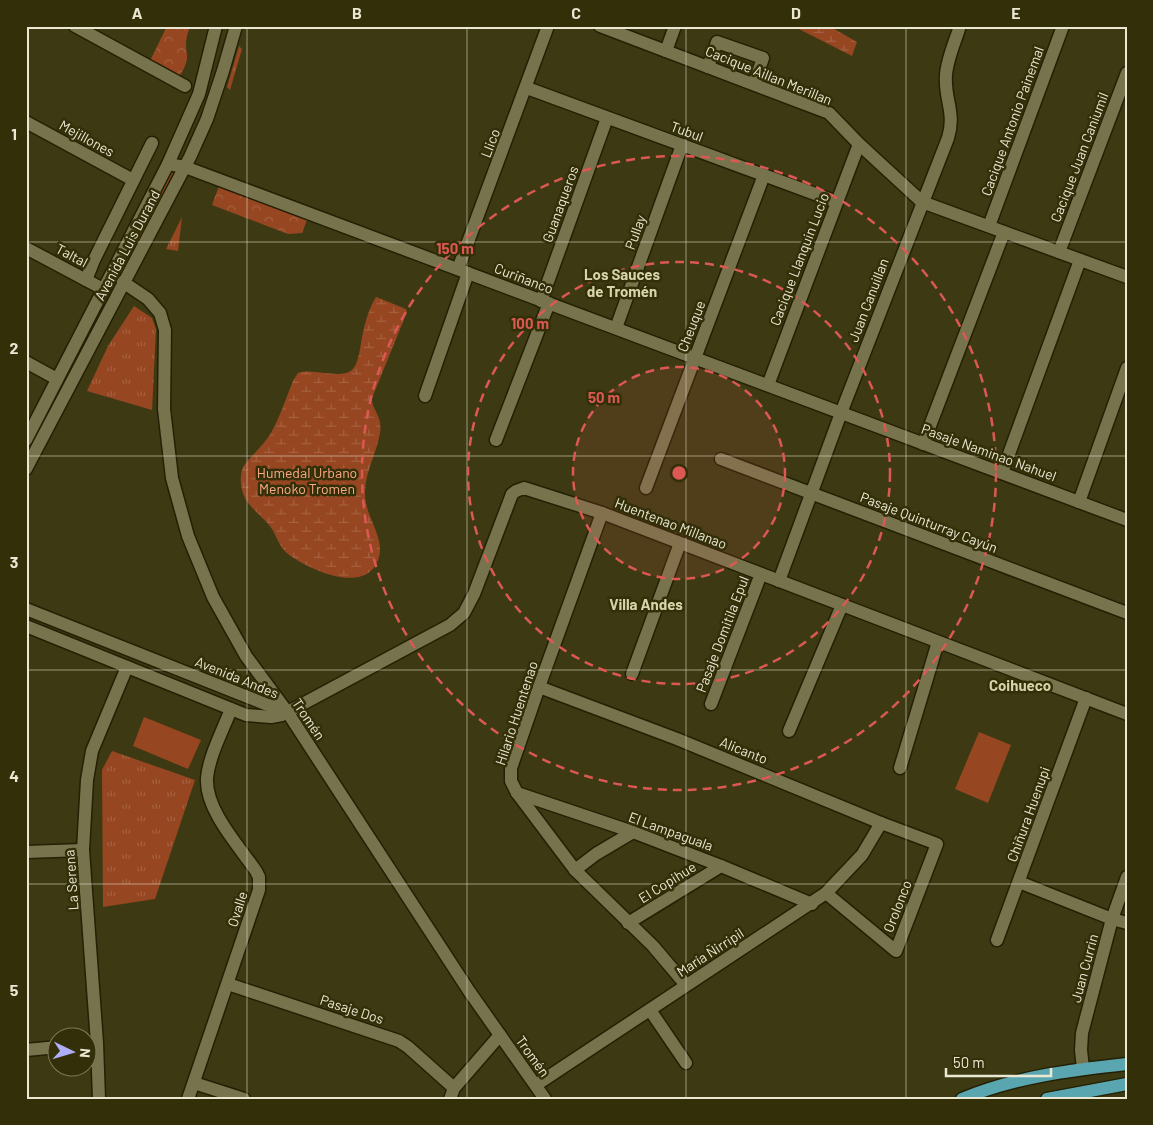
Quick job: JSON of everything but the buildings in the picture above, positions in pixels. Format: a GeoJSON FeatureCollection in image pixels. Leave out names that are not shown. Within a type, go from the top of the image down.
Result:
{"type":"FeatureCollection","features":[{"type":"Feature","properties":{"kind":"main road"},"geometry":{"type":"LineString","coordinates":[[962,1099],[998,1086],[1029,1078],[1083,1068],[1127,1064]]}},
{"type":"Feature","properties":{"kind":"main road"},"geometry":{"type":"LineString","coordinates":[[1046,1099],[1127,1084]]}},
{"type":"Feature","properties":{"kind":"street"},"geometry":{"type":"LineString","coordinates":[[75,26],[185,86]]}},
{"type":"Feature","properties":{"kind":"street","name":"Avenida Luis Durand"},"geometry":{"type":"LineString","coordinates":[[26,440],[168,164],[199,94],[216,26]]}},
{"type":"Feature","properties":{"kind":"street","name":"Llico"},"geometry":{"type":"LineString","coordinates":[[425,396],[463,271],[548,26]]}},
{"type":"Feature","properties":{"kind":"street","name":"Cacique Aillan Merillan"},"geometry":{"type":"LineString","coordinates":[[600,26],[829,113],[859,144],[922,202],[1127,277]]}},
{"type":"Feature","properties":{"kind":"street"},"geometry":{"type":"LineString","coordinates":[[666,51],[674,26]]}},
{"type":"Feature","properties":{"kind":"street","name":"Juan Canuillan"},"geometry":{"type":"LineString","coordinates":[[779,581],[841,413],[952,127],[946,76],[960,26]]}},
{"type":"Feature","properties":{"kind":"street","name":"Cacique Antonio Painemal"},"geometry":{"type":"LineString","coordinates":[[989,226],[1063,26]]}},
{"type":"Feature","properties":{"kind":"street"},"geometry":{"type":"LineString","coordinates":[[212,48],[217,42],[234,31]]}},
{"type":"Feature","properties":{"kind":"street","name":"Avenida Luis Durand"},"geometry":{"type":"LineString","coordinates":[[26,470],[185,167],[207,120],[234,31]]}},
{"type":"Feature","properties":{"kind":"street"},"geometry":{"type":"LineString","coordinates":[[708,67],[717,42],[763,58],[754,84]]}},
{"type":"Feature","properties":{"kind":"street","name":"Cacique Juan Caniumil"},"geometry":{"type":"LineString","coordinates":[[1059,252],[1127,73]]}},
{"type":"Feature","properties":{"kind":"street","name":"Tubul"},"geometry":{"type":"LineString","coordinates":[[526,88],[837,202]]}},
{"type":"Feature","properties":{"kind":"street","name":"Guanaqueros"},"geometry":{"type":"LineString","coordinates":[[496,440],[607,118]]}},
{"type":"Feature","properties":{"kind":"street","name":"Mejillones"},"geometry":{"type":"LineString","coordinates":[[26,122],[133,180]]}},
{"type":"Feature","properties":{"kind":"street"},"geometry":{"type":"LineString","coordinates":[[86,280],[152,143]]}},
{"type":"Feature","properties":{"kind":"street","name":"Cacique Llanquin Lucio"},"geometry":{"type":"LineString","coordinates":[[768,385],[859,144]]}},
{"type":"Feature","properties":{"kind":"street","name":"Pullay"},"geometry":{"type":"LineString","coordinates":[[616,328],[682,145]]}},
{"type":"Feature","properties":{"kind":"street","name":"Curiñanco"},"geometry":{"type":"LineString","coordinates":[[168,164],[185,167],[841,413]]}},
{"type":"Feature","properties":{"kind":"street","name":"Cheuque"},"geometry":{"type":"LineString","coordinates":[[646,488],[764,175]]}},
{"type":"Feature","properties":{"kind":"street"},"geometry":{"type":"LineString","coordinates":[[923,444],[1004,232]]}},
{"type":"Feature","properties":{"kind":"street","name":"Taltal"},"geometry":{"type":"LineString","coordinates":[[26,248],[104,289]]}},
{"type":"Feature","properties":{"kind":"street"},"geometry":{"type":"LineString","coordinates":[[1002,473],[1080,260]]}},
{"type":"Feature","properties":{"kind":"street","name":"Tromén"},"geometry":{"type":"LineString","coordinates":[[121,286],[148,299],[160,313],[165,330],[164,409],[167,449],[174,488],[188,536],[203,574],[228,626],[265,684],[288,713],[469,991],[545,1099]]}},
{"type":"Feature","properties":{"kind":"street"},"geometry":{"type":"LineString","coordinates":[[26,362],[57,379]]}},
{"type":"Feature","properties":{"kind":"street"},"geometry":{"type":"LineString","coordinates":[[1079,502],[1127,368]]}},
{"type":"Feature","properties":{"kind":"street","name":"Pasaje Naminao Nahuel"},"geometry":{"type":"LineString","coordinates":[[841,413],[1127,520]]}},
{"type":"Feature","properties":{"kind":"street","name":"Pasaje Quinturray Cayún"},"geometry":{"type":"LineString","coordinates":[[721,459],[1127,613]]}},
{"type":"Feature","properties":{"kind":"street","name":"Huentenao Millanao"},"geometry":{"type":"LineString","coordinates":[[288,713],[450,625],[464,613],[474,594],[510,499],[516,491],[529,489],[602,513],[1127,714]]}},
{"type":"Feature","properties":{"kind":"street","name":"Hilario Huentenao"},"geometry":{"type":"LineString","coordinates":[[602,513],[511,768],[511,781],[517,793],[575,870],[653,946],[686,985]]}},
{"type":"Feature","properties":{"kind":"street"},"geometry":{"type":"LineString","coordinates":[[632,674],[680,543]]}},
{"type":"Feature","properties":{"kind":"street","name":"Pasaje Domitila Epul"},"geometry":{"type":"LineString","coordinates":[[711,704],[761,574]]}},
{"type":"Feature","properties":{"kind":"street"},"geometry":{"type":"LineString","coordinates":[[789,732],[842,605]]}},
{"type":"Feature","properties":{"kind":"street","name":"Avenida Andes"},"geometry":{"type":"LineString","coordinates":[[26,609],[288,713]]}},
{"type":"Feature","properties":{"kind":"street","name":"Avenida Andes"},"geometry":{"type":"LineString","coordinates":[[27,630],[127,667],[231,709],[255,716],[276,717],[288,713]]}},
{"type":"Feature","properties":{"kind":"street"},"geometry":{"type":"LineString","coordinates":[[900,768],[938,642]]}},
{"type":"Feature","properties":{"kind":"street","name":"La Serena"},"geometry":{"type":"LineString","coordinates":[[91,1028],[83,850],[89,764],[97,738],[127,667]]}},
{"type":"Feature","properties":{"kind":"street","name":"Alicanto"},"geometry":{"type":"LineString","coordinates":[[539,687],[677,739],[936,844]]}},
{"type":"Feature","properties":{"kind":"street","name":"Chiñura Huenupi"},"geometry":{"type":"LineString","coordinates":[[997,940],[1086,698]]}},
{"type":"Feature","properties":{"kind":"street","name":"Ovalle"},"geometry":{"type":"LineString","coordinates":[[188,1099],[258,896],[260,883],[256,871],[213,810],[208,789],[209,766],[231,709]]}},
{"type":"Feature","properties":{"kind":"street","name":"El Lampaguala"},"geometry":{"type":"LineString","coordinates":[[517,793],[633,832],[812,904]]}},
{"type":"Feature","properties":{"kind":"street","name":"María Ñirripil"},"geometry":{"type":"LineString","coordinates":[[536,1085],[812,904],[826,893],[862,855],[881,823]]}},
{"type":"Feature","properties":{"kind":"street"},"geometry":{"type":"LineString","coordinates":[[575,870],[596,854],[633,832]]}},
{"type":"Feature","properties":{"kind":"street","name":"Orolonco"},"geometry":{"type":"LineString","coordinates":[[826,893],[896,951],[936,844]]}},
{"type":"Feature","properties":{"kind":"street"},"geometry":{"type":"LineString","coordinates":[[26,852],[83,850]]}},
{"type":"Feature","properties":{"kind":"street","name":"El Copihue"},"geometry":{"type":"LineString","coordinates":[[628,923],[721,866]]}},
{"type":"Feature","properties":{"kind":"street","name":"Juan Currin"},"geometry":{"type":"LineString","coordinates":[[1083,1068],[1082,1034],[1112,919],[1127,877]]}},
{"type":"Feature","properties":{"kind":"street"},"geometry":{"type":"LineString","coordinates":[[1018,882],[1112,919],[1127,923]]}},
{"type":"Feature","properties":{"kind":"street","name":"Pasaje Dos"},"geometry":{"type":"LineString","coordinates":[[228,984],[399,1041],[408,1047],[452,1093]]}},
{"type":"Feature","properties":{"kind":"street"},"geometry":{"type":"LineString","coordinates":[[650,1010],[686,1063]]}},
{"type":"Feature","properties":{"kind":"street"},"geometry":{"type":"LineString","coordinates":[[452,1093],[500,1035]]}},
{"type":"Feature","properties":{"kind":"street"},"geometry":{"type":"LineString","coordinates":[[26,1050],[48,1048]]}},
{"type":"Feature","properties":{"kind":"street","name":"La Serena"},"geometry":{"type":"LineString","coordinates":[[96,1078],[99,1099]]}},
{"type":"Feature","properties":{"kind":"street"},"geometry":{"type":"LineString","coordinates":[[194,1082],[244,1099]]}},
{"type":"Feature","properties":{"kind":"green space"},"geometry":{"type":"Polygon","coordinates":[[[167,26],[191,26],[186,40],[187,60],[179,77],[150,61],[167,26]]]}},
{"type":"Feature","properties":{"kind":"green space"},"geometry":{"type":"Polygon","coordinates":[[[793,26],[829,26],[857,42],[852,56],[793,26]]]}},
{"type":"Feature","properties":{"kind":"green space"},"geometry":{"type":"Polygon","coordinates":[[[239,46],[242,49],[230,90],[227,87],[239,46]]]}},
{"type":"Feature","properties":{"kind":"green space"},"geometry":{"type":"Polygon","coordinates":[[[169,173],[176,173],[138,245],[84,336],[169,173]]]}},
{"type":"Feature","properties":{"kind":"green space"},"geometry":{"type":"Polygon","coordinates":[[[219,186],[307,220],[302,233],[288,234],[212,205],[219,186]]]}},
{"type":"Feature","properties":{"kind":"green space"},"geometry":{"type":"Polygon","coordinates":[[[182,217],[178,251],[166,249],[182,217]]]}},
{"type":"Feature","properties":{"kind":"green space","name":"Humedal Urbano Menoko Tromen"},"geometry":{"type":"Polygon","coordinates":[[[376,297],[406,309],[407,312],[372,398],[373,406],[379,417],[380,433],[367,476],[365,494],[366,503],[380,543],[379,557],[373,569],[363,576],[351,578],[323,573],[288,554],[280,545],[270,526],[250,506],[245,498],[241,484],[241,473],[245,464],[271,433],[298,373],[343,374],[353,369],[359,354],[366,319],[376,297]]]}},
{"type":"Feature","properties":{"kind":"green space"},"geometry":{"type":"Polygon","coordinates":[[[134,306],[152,318],[156,329],[152,410],[87,391],[108,346],[134,306]]]}},
{"type":"Feature","properties":{"kind":"green space"},"geometry":{"type":"Polygon","coordinates":[[[144,717],[201,740],[188,769],[133,746],[144,717]]]}},
{"type":"Feature","properties":{"kind":"green space"},"geometry":{"type":"Polygon","coordinates":[[[979,732],[1011,745],[988,803],[955,789],[979,732]]]}},
{"type":"Feature","properties":{"kind":"green space"},"geometry":{"type":"Polygon","coordinates":[[[112,751],[195,780],[155,899],[103,907],[102,770],[112,751]]]}},
{"type":"Feature","properties":{"kind":"district","name":"Los Sauces de Tromén"},"geometry":{"type":"Point","coordinates":[622,282]}},
{"type":"Feature","properties":{"kind":"district","name":"Villa Andes"},"geometry":{"type":"Point","coordinates":[646,604]}},
{"type":"Feature","properties":{"kind":"district","name":"Coihueco"},"geometry":{"type":"Point","coordinates":[1020,685]}}]}
